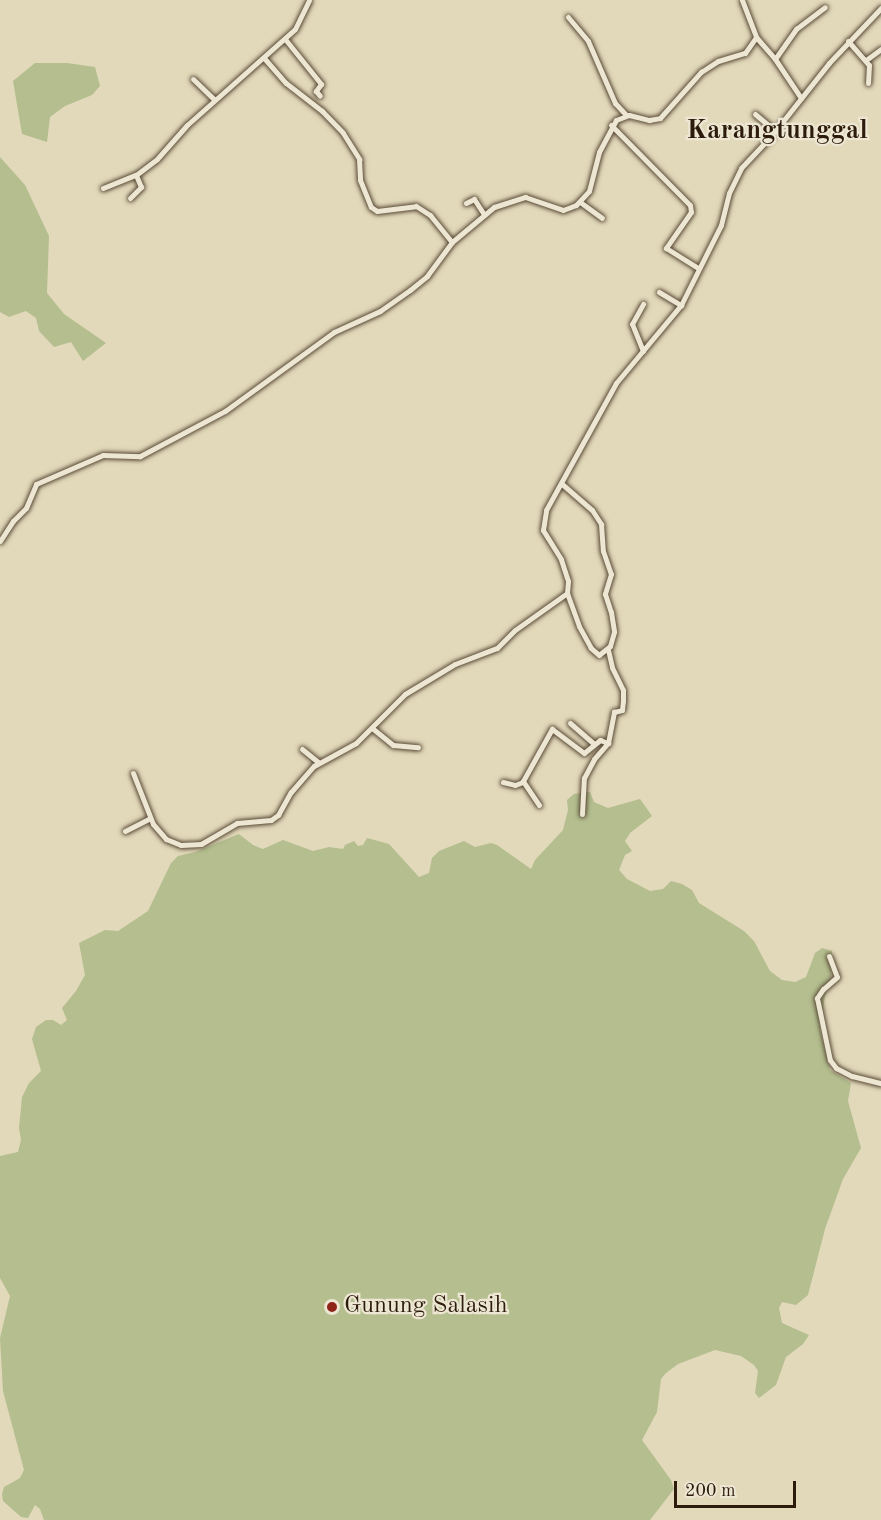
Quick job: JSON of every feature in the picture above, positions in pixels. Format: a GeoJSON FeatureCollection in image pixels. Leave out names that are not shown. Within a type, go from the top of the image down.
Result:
{"type":"FeatureCollection","features":[{"type":"Feature","properties":{"kind":"street"},"geometry":{"type":"LineString","coordinates":[[103,188],[136,175],[157,159],[214,99],[285,39],[301,21],[309,0]]}},
{"type":"Feature","properties":{"kind":"street"},"geometry":{"type":"LineString","coordinates":[[742,0],[756,37],[775,59],[801,98]]}},
{"type":"Feature","properties":{"kind":"street"},"geometry":{"type":"LineString","coordinates":[[775,59],[796,29],[825,7]]}},
{"type":"Feature","properties":{"kind":"street"},"geometry":{"type":"LineString","coordinates":[[562,484],[592,510],[602,524],[603,551],[611,574],[605,594],[614,628],[613,641],[608,649],[598,655],[591,648],[579,626],[567,593],[568,581],[561,559],[542,526],[546,510],[616,383],[681,305],[721,225],[729,193],[741,168],[775,131],[849,41],[881,8]]}},
{"type":"Feature","properties":{"kind":"street"},"geometry":{"type":"LineString","coordinates":[[568,17],[588,41],[615,103],[626,115],[657,119],[667,112],[701,72],[718,61],[745,53],[756,37]]}},
{"type":"Feature","properties":{"kind":"street"},"geometry":{"type":"LineString","coordinates":[[285,39],[321,84],[316,91],[320,96]]}},
{"type":"Feature","properties":{"kind":"street"},"geometry":{"type":"LineString","coordinates":[[849,41],[870,68],[868,82]]}},
{"type":"Feature","properties":{"kind":"street"},"geometry":{"type":"LineString","coordinates":[[866,60],[881,49]]}},
{"type":"Feature","properties":{"kind":"street"},"geometry":{"type":"LineString","coordinates":[[264,58],[286,82],[317,106],[343,133],[359,159],[360,180],[371,207],[377,211],[416,206],[429,215],[452,242]]}},
{"type":"Feature","properties":{"kind":"street"},"geometry":{"type":"LineString","coordinates":[[193,80],[214,99]]}},
{"type":"Feature","properties":{"kind":"street"},"geometry":{"type":"LineString","coordinates":[[755,114],[775,131]]}},
{"type":"Feature","properties":{"kind":"street"},"geometry":{"type":"LineString","coordinates":[[0,541],[30,502],[36,484],[100,455],[140,456],[225,411],[334,332],[380,310],[410,290],[427,276],[452,242],[466,232],[483,213],[520,198],[535,199],[563,210],[580,202],[591,185],[599,152],[611,125],[626,115]]}},
{"type":"Feature","properties":{"kind":"street"},"geometry":{"type":"LineString","coordinates":[[611,125],[690,205],[691,212],[666,248],[698,268]]}},
{"type":"Feature","properties":{"kind":"street"},"geometry":{"type":"LineString","coordinates":[[130,198],[141,186],[136,175]]}},
{"type":"Feature","properties":{"kind":"street"},"geometry":{"type":"LineString","coordinates":[[466,203],[474,199],[483,213]]}},
{"type":"Feature","properties":{"kind":"street"},"geometry":{"type":"LineString","coordinates":[[580,202],[602,218]]}},
{"type":"Feature","properties":{"kind":"street"},"geometry":{"type":"LineString","coordinates":[[659,292],[681,305]]}},
{"type":"Feature","properties":{"kind":"street"},"geometry":{"type":"LineString","coordinates":[[643,304],[632,324],[643,351]]}},
{"type":"Feature","properties":{"kind":"street"},"geometry":{"type":"LineString","coordinates":[[133,773],[149,819],[166,839],[188,846],[201,844],[237,823],[267,821],[276,818],[291,792],[318,762],[350,746],[372,729],[405,694],[455,664],[497,648],[515,630],[567,593]]}},
{"type":"Feature","properties":{"kind":"street"},"geometry":{"type":"LineString","coordinates":[[582,814],[584,778],[594,759],[608,743],[614,712],[622,710],[622,690],[612,668],[608,649]]}},
{"type":"Feature","properties":{"kind":"street"},"geometry":{"type":"LineString","coordinates":[[570,723],[594,744]]}},
{"type":"Feature","properties":{"kind":"street"},"geometry":{"type":"LineString","coordinates":[[372,729],[393,745],[418,747]]}},
{"type":"Feature","properties":{"kind":"street"},"geometry":{"type":"LineString","coordinates":[[502,782],[515,785],[523,782],[553,729],[584,753],[600,741],[608,743]]}},
{"type":"Feature","properties":{"kind":"street"},"geometry":{"type":"LineString","coordinates":[[302,749],[318,762]]}},
{"type":"Feature","properties":{"kind":"street"},"geometry":{"type":"LineString","coordinates":[[523,782],[539,805]]}},
{"type":"Feature","properties":{"kind":"street"},"geometry":{"type":"LineString","coordinates":[[125,831],[149,819]]}},
{"type":"Feature","properties":{"kind":"street"},"geometry":{"type":"LineString","coordinates":[[829,956],[837,977],[822,989],[818,998],[830,1060],[836,1068],[852,1076],[881,1083]]}},
{"type":"Feature","properties":{"kind":"green space"},"geometry":{"type":"Polygon","coordinates":[[[35,63],[67,63],[95,67],[100,86],[92,95],[65,106],[50,117],[47,142],[22,134],[13,81],[35,63]]]}},
{"type":"Feature","properties":{"kind":"green space"},"geometry":{"type":"Polygon","coordinates":[[[0,157],[25,185],[49,236],[47,293],[64,314],[106,343],[83,361],[71,342],[54,347],[39,331],[36,318],[26,311],[9,317],[0,312],[0,157]]]}},
{"type":"Feature","properties":{"kind":"green space"},"geometry":{"type":"Polygon","coordinates":[[[590,792],[594,802],[608,808],[640,799],[652,816],[630,833],[625,841],[632,851],[625,855],[619,870],[627,879],[650,891],[663,889],[671,881],[692,890],[699,903],[744,931],[754,941],[770,971],[782,980],[795,982],[806,977],[815,953],[822,948],[832,951],[831,979],[826,990],[823,1009],[819,1012],[820,1030],[830,1070],[851,1083],[848,1101],[861,1148],[843,1179],[825,1229],[808,1295],[796,1305],[782,1302],[779,1308],[782,1323],[809,1335],[803,1344],[786,1357],[776,1385],[759,1398],[755,1393],[758,1371],[754,1365],[741,1356],[715,1350],[678,1364],[666,1373],[661,1379],[657,1412],[642,1440],[671,1480],[674,1489],[650,1520],[44,1520],[40,1509],[35,1505],[28,1518],[21,1517],[3,1501],[2,1494],[4,1487],[20,1478],[24,1470],[3,1391],[0,1338],[10,1296],[0,1278],[0,1156],[18,1152],[21,1140],[19,1128],[22,1097],[29,1083],[41,1071],[32,1039],[36,1027],[46,1020],[53,1020],[61,1025],[67,1020],[62,1008],[85,975],[79,943],[105,930],[118,931],[148,911],[171,863],[178,856],[195,852],[239,834],[253,845],[263,849],[283,840],[313,851],[329,847],[343,849],[345,845],[354,841],[358,846],[363,845],[367,838],[389,844],[419,877],[429,873],[432,858],[439,851],[464,841],[475,847],[491,843],[497,845],[531,869],[535,860],[563,830],[568,810],[567,800],[574,794],[590,792]]]}},
{"type":"Feature","properties":{"kind":"place","name":"Gunung Salasih"},"geometry":{"type":"Point","coordinates":[332,1307]}},
{"type":"Feature","properties":{"kind":"district","name":"Karangtunggal"},"geometry":{"type":"Point","coordinates":[777,131]}}]}
